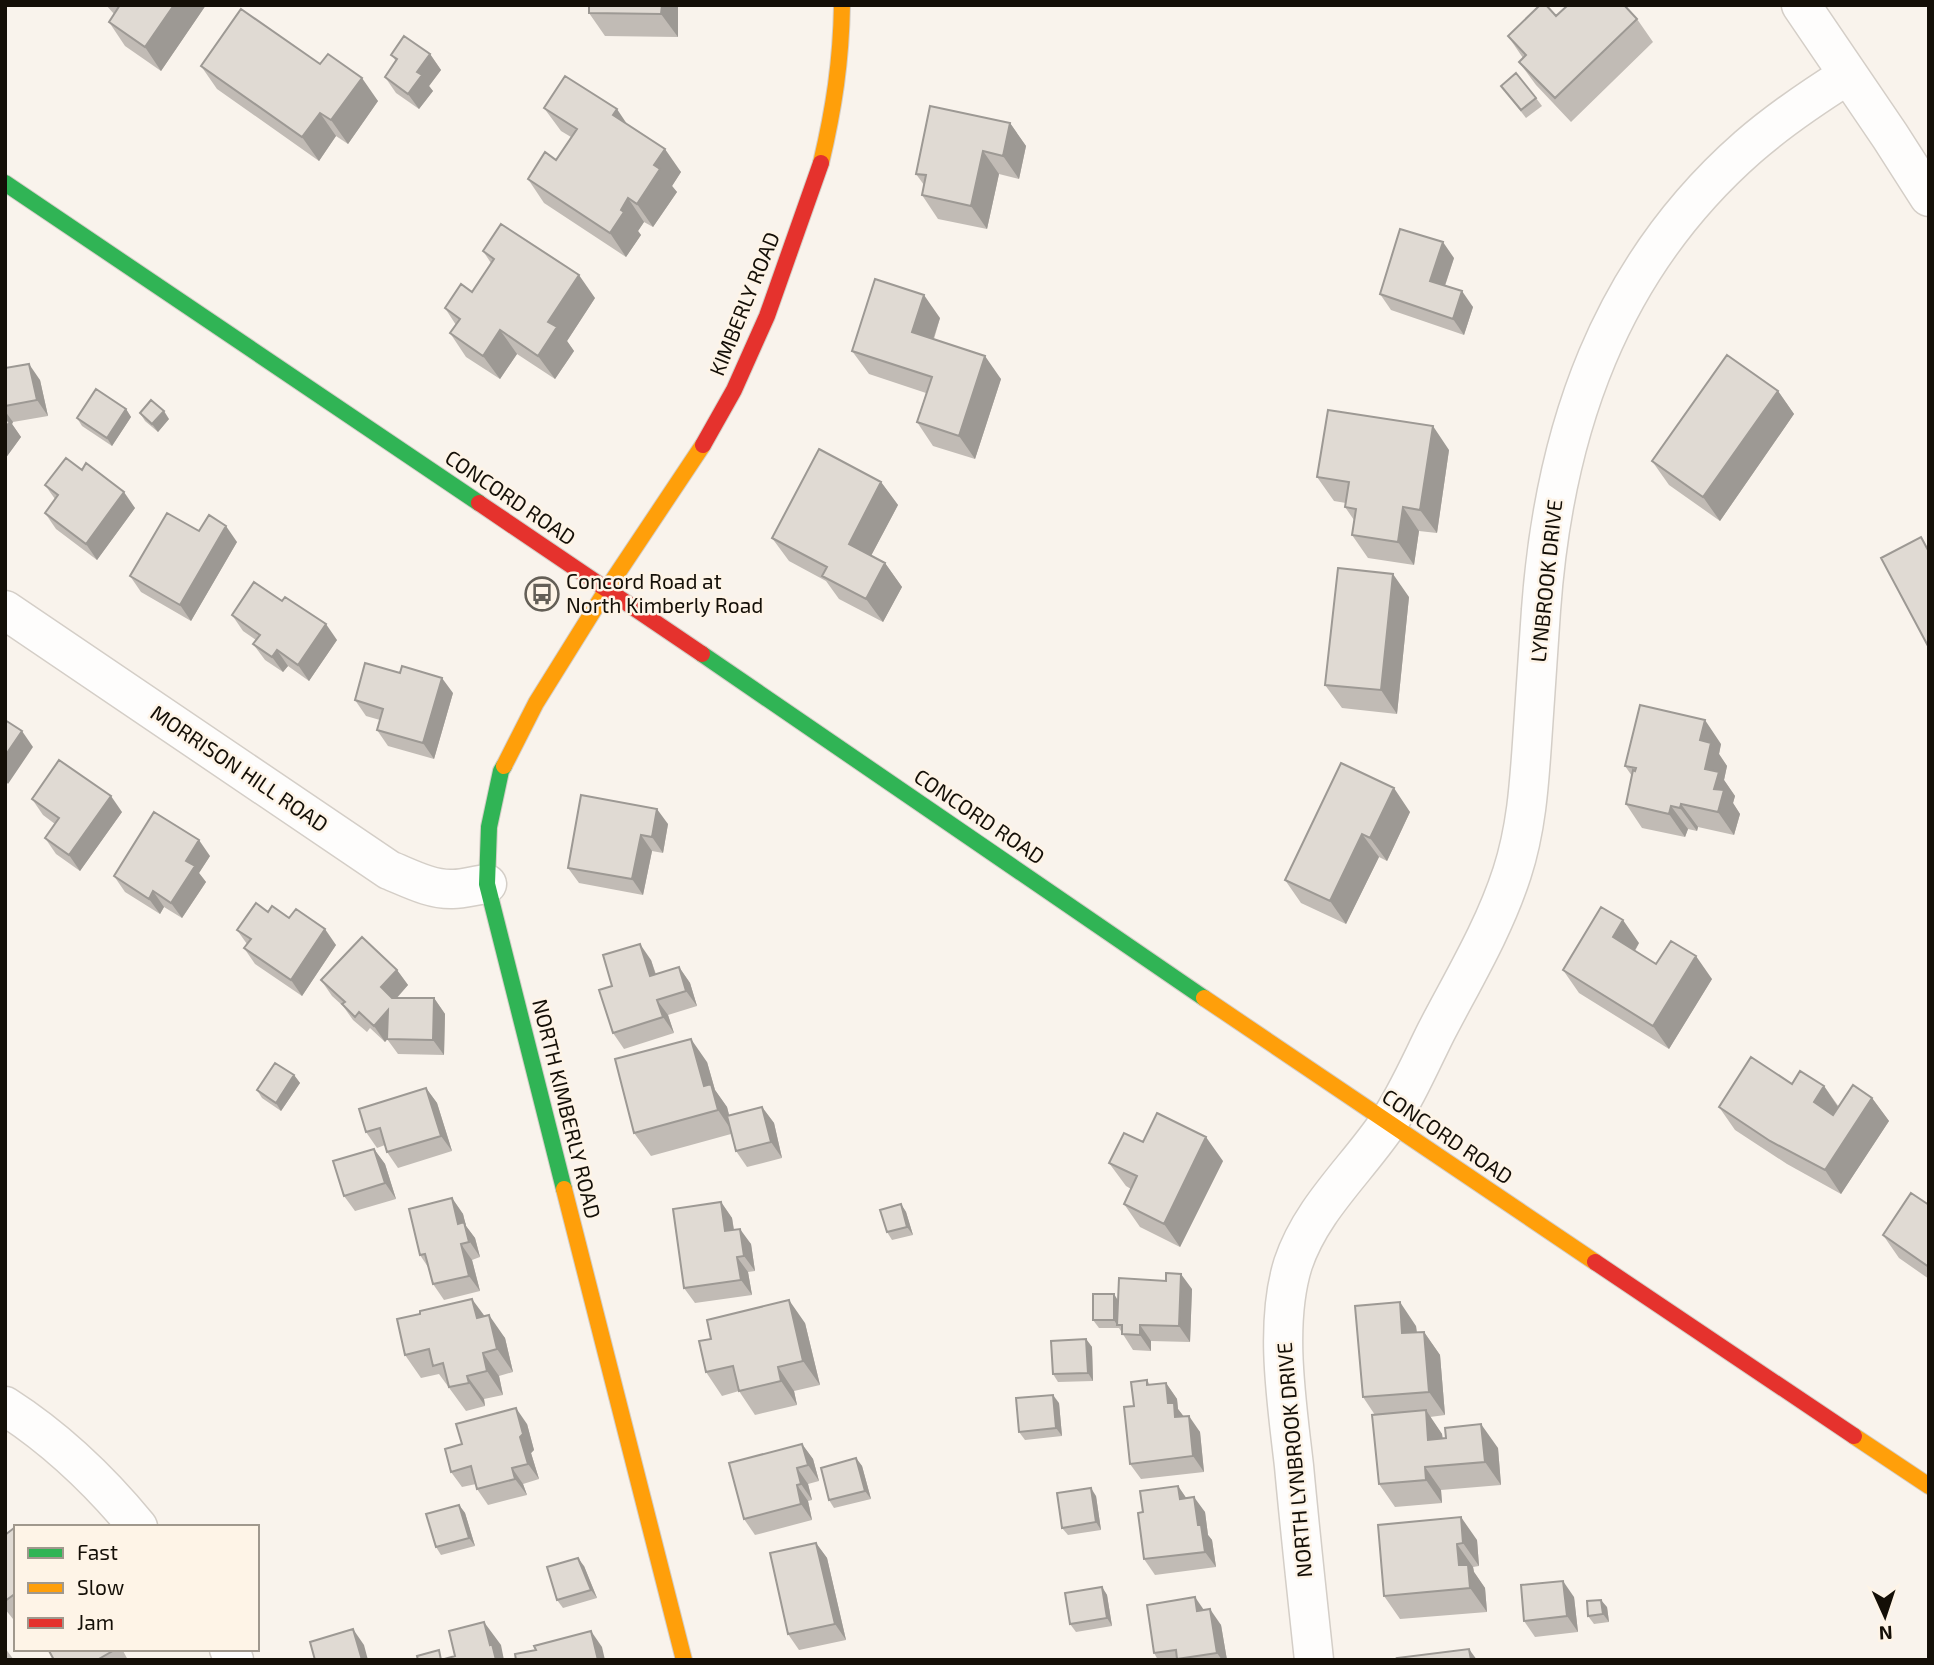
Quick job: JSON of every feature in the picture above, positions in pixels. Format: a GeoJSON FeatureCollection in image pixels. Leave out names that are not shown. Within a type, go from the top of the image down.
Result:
{"type":"FeatureCollection","features":[{"type":"Feature","properties":{"kind":"main road","name":"KIMBERLY ROAD"},"geometry":{"type":"LineString","coordinates":[[607,589],[697,456],[734,390],[767,316],[820,169],[833,113],[841,52],[842,5]]}},
{"type":"Feature","properties":{"kind":"main road","name":"CONCORD ROAD"},"geometry":{"type":"LineString","coordinates":[[5,183],[607,589],[1388,1123],[1929,1486]]}},
{"type":"Feature","properties":{"kind":"main road","name":"NORTH KIMBERLY ROAD"},"geometry":{"type":"LineString","coordinates":[[607,589],[536,703],[501,771],[489,827],[487,884],[684,1660]]}},
{"type":"Feature","properties":{"kind":"street"},"geometry":{"type":"LineString","coordinates":[[1801,5],[1929,197]]}},
{"type":"Feature","properties":{"kind":"street","name":"LYNBROOK DRIVE"},"geometry":{"type":"LineString","coordinates":[[1388,1123],[1494,920],[1513,872],[1527,816],[1545,563],[1559,477],[1580,402],[1608,329],[1643,268],[1690,204],[1746,149],[1792,111],[1848,75]]}},
{"type":"Feature","properties":{"kind":"street","name":"MORRISON HILL ROAD"},"geometry":{"type":"LineString","coordinates":[[5,610],[389,870],[416,881],[453,889],[487,884]]}},
{"type":"Feature","properties":{"kind":"street","name":"NORTH LYNBROOK DRIVE"},"geometry":{"type":"LineString","coordinates":[[1314,1660],[1285,1380],[1284,1325],[1288,1287],[1294,1262],[1312,1221],[1388,1123]]}},
{"type":"Feature","properties":{"kind":"street"},"geometry":{"type":"LineString","coordinates":[[5,1406],[63,1450],[113,1497],[136,1525]]}},
{"type":"Feature","properties":{"kind":"building"},"geometry":{"type":"Polygon","coordinates":[[[120,5],[174,5],[145,47],[109,22],[120,5]]]}},
{"type":"Feature","properties":{"kind":"building"},"geometry":{"type":"Polygon","coordinates":[[[589,5],[662,5],[661,14],[589,13],[589,5]]]}},
{"type":"Feature","properties":{"kind":"building"},"geometry":{"type":"Polygon","coordinates":[[[1540,5],[1546,5],[1556,16],[1568,5],[1624,5],[1637,19],[1555,98],[1519,62],[1526,55],[1508,36],[1540,5]]]}},
{"type":"Feature","properties":{"kind":"building"},"geometry":{"type":"Polygon","coordinates":[[[241,9],[320,64],[328,54],[362,78],[331,120],[320,113],[302,137],[201,66],[241,9]]]}},
{"type":"Feature","properties":{"kind":"building"},"geometry":{"type":"Polygon","coordinates":[[[404,36],[430,54],[417,72],[422,75],[408,94],[385,77],[397,59],[391,55],[404,36]]]}},
{"type":"Feature","properties":{"kind":"building"},"geometry":{"type":"Polygon","coordinates":[[[1516,73],[1536,98],[1521,110],[1501,86],[1516,73]]]}},
{"type":"Feature","properties":{"kind":"building"},"geometry":{"type":"Polygon","coordinates":[[[565,76],[617,109],[613,115],[665,149],[654,165],[660,169],[637,204],[628,198],[621,210],[624,212],[610,233],[528,179],[545,152],[556,160],[577,129],[544,108],[565,76]]]}},
{"type":"Feature","properties":{"kind":"building"},"geometry":{"type":"Polygon","coordinates":[[[930,106],[1010,123],[1003,156],[983,151],[971,206],[922,195],[926,175],[916,174],[930,106]]]}},
{"type":"Feature","properties":{"kind":"building"},"geometry":{"type":"Polygon","coordinates":[[[501,224],[579,275],[548,322],[557,327],[538,356],[500,330],[483,356],[450,333],[460,319],[445,308],[461,284],[472,292],[494,259],[483,251],[501,224]]]}},
{"type":"Feature","properties":{"kind":"building"},"geometry":{"type":"Polygon","coordinates":[[[1400,229],[1443,242],[1430,281],[1462,291],[1453,319],[1380,294],[1400,229]]]}},
{"type":"Feature","properties":{"kind":"building"},"geometry":{"type":"Polygon","coordinates":[[[875,279],[924,295],[912,332],[985,356],[959,436],[917,422],[932,377],[852,351],[875,279]]]}},
{"type":"Feature","properties":{"kind":"building"},"geometry":{"type":"Polygon","coordinates":[[[1727,355],[1778,391],[1703,497],[1652,461],[1727,355]]]}},
{"type":"Feature","properties":{"kind":"building"},"geometry":{"type":"Polygon","coordinates":[[[29,364],[37,400],[5,406],[5,368],[29,364]]]}},
{"type":"Feature","properties":{"kind":"building"},"geometry":{"type":"Polygon","coordinates":[[[96,389],[126,409],[107,438],[77,418],[96,389]]]}},
{"type":"Feature","properties":{"kind":"building"},"geometry":{"type":"Polygon","coordinates":[[[151,400],[164,411],[152,424],[140,413],[151,400]]]}},
{"type":"Feature","properties":{"kind":"building"},"geometry":{"type":"Polygon","coordinates":[[[1328,410],[1433,426],[1420,510],[1403,507],[1398,542],[1352,535],[1356,509],[1345,507],[1349,482],[1317,477],[1328,410]]]}},
{"type":"Feature","properties":{"kind":"building"},"geometry":{"type":"Polygon","coordinates":[[[819,449],[881,482],[849,544],[885,563],[866,599],[822,576],[827,567],[772,538],[819,449]]]}},
{"type":"Feature","properties":{"kind":"building"},"geometry":{"type":"Polygon","coordinates":[[[66,458],[82,470],[86,463],[124,492],[86,544],[45,513],[58,495],[45,485],[66,458]]]}},
{"type":"Feature","properties":{"kind":"building"},"geometry":{"type":"Polygon","coordinates":[[[167,513],[199,531],[209,515],[226,526],[180,605],[130,576],[167,513]]]}},
{"type":"Feature","properties":{"kind":"building"},"geometry":{"type":"Polygon","coordinates":[[[1921,537],[1929,552],[1928,646],[1881,558],[1921,537]]]}},
{"type":"Feature","properties":{"kind":"building"},"geometry":{"type":"Polygon","coordinates":[[[1338,568],[1393,574],[1381,690],[1325,685],[1338,568]]]}},
{"type":"Feature","properties":{"kind":"building"},"geometry":{"type":"Polygon","coordinates":[[[254,582],[282,601],[285,597],[326,624],[298,665],[277,650],[272,657],[253,644],[260,635],[232,615],[254,582]]]}},
{"type":"Feature","properties":{"kind":"building"},"geometry":{"type":"Polygon","coordinates":[[[365,663],[400,673],[402,666],[442,678],[423,743],[377,730],[383,709],[355,700],[365,663]]]}},
{"type":"Feature","properties":{"kind":"building"},"geometry":{"type":"Polygon","coordinates":[[[1640,705],[1705,720],[1700,740],[1711,743],[1705,769],[1719,772],[1714,789],[1724,790],[1718,812],[1681,804],[1680,808],[1671,806],[1669,814],[1626,804],[1633,770],[1636,768],[1625,766],[1640,705]]]}},
{"type":"Feature","properties":{"kind":"building"},"geometry":{"type":"Polygon","coordinates":[[[5,720],[22,731],[5,756],[5,720]]]}},
{"type":"Feature","properties":{"kind":"building"},"geometry":{"type":"Polygon","coordinates":[[[59,760],[111,796],[69,855],[45,838],[59,818],[32,799],[59,760]]]}},
{"type":"Feature","properties":{"kind":"building"},"geometry":{"type":"Polygon","coordinates":[[[1341,763],[1394,788],[1370,838],[1362,834],[1330,901],[1285,880],[1341,763]]]}},
{"type":"Feature","properties":{"kind":"building"},"geometry":{"type":"Polygon","coordinates":[[[581,795],[657,809],[652,837],[641,835],[632,879],[568,868],[581,795]]]}},
{"type":"Feature","properties":{"kind":"building"},"geometry":{"type":"Polygon","coordinates":[[[154,812],[199,840],[186,861],[195,866],[171,903],[153,891],[149,899],[114,876],[154,812]]]}},
{"type":"Feature","properties":{"kind":"building"},"geometry":{"type":"Polygon","coordinates":[[[256,903],[268,912],[272,906],[289,918],[296,909],[325,929],[291,980],[244,948],[251,939],[237,930],[256,903]]]}},
{"type":"Feature","properties":{"kind":"building"},"geometry":{"type":"Polygon","coordinates":[[[1601,907],[1623,920],[1613,937],[1656,964],[1671,941],[1696,956],[1653,1026],[1563,970],[1601,907]]]}},
{"type":"Feature","properties":{"kind":"building"},"geometry":{"type":"Polygon","coordinates":[[[362,937],[397,970],[381,987],[392,998],[434,998],[433,1040],[387,1039],[388,1010],[374,1026],[359,1012],[355,1017],[342,1004],[345,1002],[321,980],[362,937]]]}},
{"type":"Feature","properties":{"kind":"building"},"geometry":{"type":"Polygon","coordinates":[[[640,944],[650,976],[679,967],[686,991],[657,1000],[663,1017],[613,1033],[599,990],[612,986],[603,955],[640,944]]]}},
{"type":"Feature","properties":{"kind":"building"},"geometry":{"type":"Polygon","coordinates":[[[691,1039],[704,1086],[711,1084],[718,1110],[634,1133],[615,1059],[691,1039]]]}},
{"type":"Feature","properties":{"kind":"building"},"geometry":{"type":"Polygon","coordinates":[[[1751,1057],[1792,1084],[1800,1071],[1824,1086],[1814,1102],[1833,1115],[1853,1085],[1872,1098],[1825,1170],[1770,1141],[1719,1107],[1751,1057]]]}},
{"type":"Feature","properties":{"kind":"building"},"geometry":{"type":"Polygon","coordinates":[[[275,1063],[294,1075],[276,1103],[257,1090],[275,1063]]]}},
{"type":"Feature","properties":{"kind":"building"},"geometry":{"type":"Polygon","coordinates":[[[426,1088],[441,1136],[387,1152],[380,1128],[366,1132],[359,1109],[426,1088]]]}},
{"type":"Feature","properties":{"kind":"building"},"geometry":{"type":"Polygon","coordinates":[[[762,1107],[771,1142],[736,1151],[727,1116],[762,1107]]]}},
{"type":"Feature","properties":{"kind":"building"},"geometry":{"type":"Polygon","coordinates":[[[1157,1113],[1206,1137],[1164,1224],[1124,1204],[1137,1176],[1109,1163],[1124,1133],[1143,1142],[1157,1113]]]}},
{"type":"Feature","properties":{"kind":"building"},"geometry":{"type":"Polygon","coordinates":[[[374,1149],[385,1183],[344,1196],[333,1161],[374,1149]]]}},
{"type":"Feature","properties":{"kind":"building"},"geometry":{"type":"Polygon","coordinates":[[[1911,1193],[1929,1205],[1929,1267],[1883,1235],[1911,1193]]]}},
{"type":"Feature","properties":{"kind":"building"},"geometry":{"type":"Polygon","coordinates":[[[452,1198],[458,1224],[464,1222],[469,1242],[461,1244],[469,1276],[433,1284],[425,1254],[420,1255],[409,1209],[452,1198]]]}},
{"type":"Feature","properties":{"kind":"building"},"geometry":{"type":"Polygon","coordinates":[[[721,1202],[725,1231],[740,1229],[744,1256],[737,1257],[741,1280],[684,1288],[673,1209],[721,1202]]]}},
{"type":"Feature","properties":{"kind":"building"},"geometry":{"type":"Polygon","coordinates":[[[901,1204],[907,1227],[887,1232],[880,1210],[901,1204]]]}},
{"type":"Feature","properties":{"kind":"building"},"geometry":{"type":"Polygon","coordinates":[[[1166,1273],[1181,1274],[1179,1326],[1140,1325],[1140,1335],[1122,1334],[1122,1325],[1117,1325],[1119,1278],[1166,1281],[1166,1273]]]}},
{"type":"Feature","properties":{"kind":"building"},"geometry":{"type":"Polygon","coordinates":[[[1093,1294],[1114,1294],[1114,1320],[1093,1320],[1093,1294]]]}},
{"type":"Feature","properties":{"kind":"building"},"geometry":{"type":"Polygon","coordinates":[[[472,1299],[477,1318],[489,1315],[497,1349],[483,1353],[487,1371],[467,1376],[469,1383],[449,1387],[443,1363],[433,1366],[429,1349],[405,1355],[397,1319],[472,1299]]]}},
{"type":"Feature","properties":{"kind":"building"},"geometry":{"type":"Polygon","coordinates":[[[789,1300],[803,1361],[778,1367],[781,1381],[739,1391],[733,1366],[706,1372],[699,1341],[711,1339],[707,1320],[789,1300]]]}},
{"type":"Feature","properties":{"kind":"building"},"geometry":{"type":"Polygon","coordinates":[[[1400,1302],[1402,1333],[1424,1332],[1429,1392],[1363,1397],[1355,1306],[1400,1302]]]}},
{"type":"Feature","properties":{"kind":"building"},"geometry":{"type":"Polygon","coordinates":[[[1086,1339],[1088,1373],[1053,1374],[1051,1341],[1086,1339]]]}},
{"type":"Feature","properties":{"kind":"building"},"geometry":{"type":"Polygon","coordinates":[[[1147,1380],[1147,1385],[1166,1383],[1168,1403],[1174,1403],[1175,1417],[1189,1416],[1193,1456],[1130,1464],[1124,1407],[1134,1406],[1131,1382],[1147,1380]]]}},
{"type":"Feature","properties":{"kind":"building"},"geometry":{"type":"Polygon","coordinates":[[[1053,1395],[1056,1428],[1019,1432],[1016,1398],[1053,1395]]]}},
{"type":"Feature","properties":{"kind":"building"},"geometry":{"type":"Polygon","coordinates":[[[516,1408],[523,1434],[520,1437],[528,1464],[512,1468],[515,1479],[477,1489],[471,1466],[451,1472],[445,1449],[462,1444],[456,1424],[516,1408]]]}},
{"type":"Feature","properties":{"kind":"building"},"geometry":{"type":"Polygon","coordinates":[[[1426,1410],[1428,1440],[1446,1438],[1445,1428],[1481,1424],[1485,1462],[1425,1467],[1426,1480],[1379,1484],[1372,1415],[1426,1410]]]}},
{"type":"Feature","properties":{"kind":"building"},"geometry":{"type":"Polygon","coordinates":[[[802,1444],[808,1465],[797,1468],[801,1484],[797,1485],[801,1504],[744,1519],[729,1463],[802,1444]]]}},
{"type":"Feature","properties":{"kind":"building"},"geometry":{"type":"Polygon","coordinates":[[[856,1458],[865,1491],[829,1500],[821,1468],[856,1458]]]}},
{"type":"Feature","properties":{"kind":"building"},"geometry":{"type":"Polygon","coordinates":[[[1178,1486],[1180,1499],[1194,1497],[1205,1552],[1144,1559],[1138,1513],[1143,1512],[1140,1491],[1178,1486]]]}},
{"type":"Feature","properties":{"kind":"building"},"geometry":{"type":"Polygon","coordinates":[[[1091,1488],[1096,1522],[1062,1528],[1057,1493],[1091,1488]]]}},
{"type":"Feature","properties":{"kind":"building"},"geometry":{"type":"Polygon","coordinates":[[[459,1505],[469,1538],[436,1547],[426,1514],[459,1505]]]}},
{"type":"Feature","properties":{"kind":"building"},"geometry":{"type":"Polygon","coordinates":[[[1461,1517],[1463,1543],[1457,1544],[1459,1565],[1468,1565],[1470,1588],[1384,1596],[1378,1525],[1461,1517]]]}},
{"type":"Feature","properties":{"kind":"building"},"geometry":{"type":"Polygon","coordinates":[[[14,1528],[14,1594],[5,1601],[5,1535],[14,1528]]]}},
{"type":"Feature","properties":{"kind":"building"},"geometry":{"type":"Polygon","coordinates":[[[816,1543],[835,1624],[788,1634],[770,1553],[816,1543]]]}},
{"type":"Feature","properties":{"kind":"building"},"geometry":{"type":"Polygon","coordinates":[[[578,1558],[591,1590],[557,1600],[547,1567],[578,1558]]]}},
{"type":"Feature","properties":{"kind":"building"},"geometry":{"type":"Polygon","coordinates":[[[1563,1581],[1567,1616],[1524,1621],[1521,1585],[1563,1581]]]}},
{"type":"Feature","properties":{"kind":"building"},"geometry":{"type":"Polygon","coordinates":[[[1102,1587],[1107,1618],[1070,1624],[1065,1593],[1102,1587]]]}},
{"type":"Feature","properties":{"kind":"building"},"geometry":{"type":"Polygon","coordinates":[[[1195,1597],[1197,1611],[1210,1609],[1217,1653],[1177,1659],[1176,1650],[1154,1653],[1147,1605],[1195,1597]]]}},
{"type":"Feature","properties":{"kind":"building"},"geometry":{"type":"Polygon","coordinates":[[[1601,1600],[1603,1614],[1588,1616],[1587,1601],[1601,1600]]]}},
{"type":"Feature","properties":{"kind":"building"},"geometry":{"type":"Polygon","coordinates":[[[484,1622],[496,1660],[441,1660],[455,1656],[449,1631],[484,1622]]]}},
{"type":"Feature","properties":{"kind":"building"},"geometry":{"type":"Polygon","coordinates":[[[353,1629],[362,1660],[315,1660],[310,1642],[353,1629]]]}},
{"type":"Feature","properties":{"kind":"building"},"geometry":{"type":"Polygon","coordinates":[[[591,1631],[598,1660],[516,1660],[515,1654],[536,1650],[534,1646],[591,1631]]]}},
{"type":"Feature","properties":{"kind":"building"},"geometry":{"type":"Polygon","coordinates":[[[1469,1649],[1471,1660],[1397,1658],[1469,1649]]]}},
{"type":"Feature","properties":{"kind":"building"},"geometry":{"type":"Polygon","coordinates":[[[439,1650],[441,1660],[418,1660],[417,1656],[439,1650]]]}},
{"type":"Feature","properties":{"kind":"building"},"geometry":{"type":"Polygon","coordinates":[[[49,1651],[113,1651],[97,1660],[54,1660],[49,1651]]]}},
{"type":"Feature","properties":{"kind":"traffic: fast"},"geometry":{"type":"LineString","coordinates":[[5,183],[479,503]]}},
{"type":"Feature","properties":{"kind":"traffic: fast"},"geometry":{"type":"LineString","coordinates":[[702,654],[1204,998]]}},
{"type":"Feature","properties":{"kind":"traffic: fast"},"geometry":{"type":"LineString","coordinates":[[504,766],[489,827],[487,884],[564,1189]]}},
{"type":"Feature","properties":{"kind":"traffic: slow"},"geometry":{"type":"LineString","coordinates":[[821,163],[836,85],[842,5]]}},
{"type":"Feature","properties":{"kind":"traffic: slow"},"geometry":{"type":"LineString","coordinates":[[504,766],[536,703],[607,589],[703,445]]}},
{"type":"Feature","properties":{"kind":"traffic: slow"},"geometry":{"type":"LineString","coordinates":[[1204,998],[1595,1262]]}},
{"type":"Feature","properties":{"kind":"traffic: slow"},"geometry":{"type":"LineString","coordinates":[[564,1189],[684,1660]]}},
{"type":"Feature","properties":{"kind":"traffic: slow"},"geometry":{"type":"LineString","coordinates":[[1854,1436],[1929,1486]]}},
{"type":"Feature","properties":{"kind":"traffic: jam"},"geometry":{"type":"LineString","coordinates":[[703,445],[734,390],[767,316],[821,163]]}},
{"type":"Feature","properties":{"kind":"traffic: jam"},"geometry":{"type":"LineString","coordinates":[[479,503],[702,654]]}},
{"type":"Feature","properties":{"kind":"traffic: jam"},"geometry":{"type":"LineString","coordinates":[[1595,1262],[1854,1436]]}},
{"type":"Feature","properties":{"kind":"place","name":"Concord Road at North Kimberly Road"},"geometry":{"type":"Point","coordinates":[542,594]}}]}
